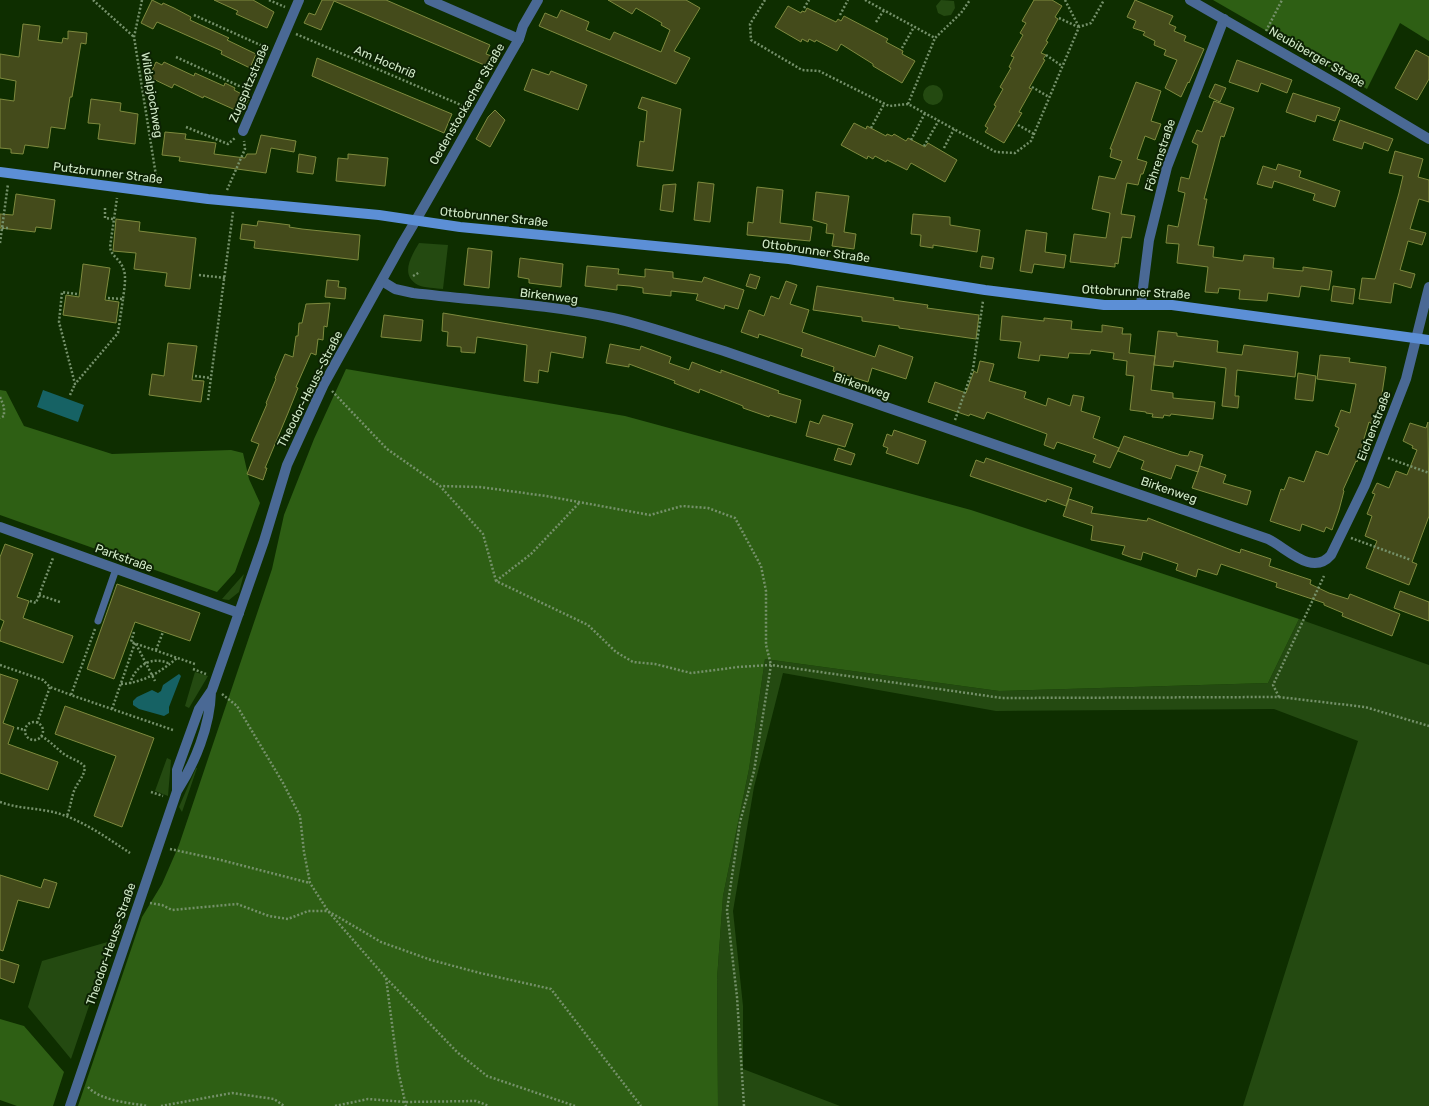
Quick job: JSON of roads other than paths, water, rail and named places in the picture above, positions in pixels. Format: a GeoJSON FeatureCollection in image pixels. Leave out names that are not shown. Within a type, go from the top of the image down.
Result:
{"type":"FeatureCollection","features":[{"type":"Feature","properties":{"kind":"main road","name":"Putzbrunner Straße"},"geometry":{"type":"LineString","coordinates":[[5,173],[212,199]]}},
{"type":"Feature","properties":{"kind":"main road","name":"Ottobrunner Straße"},"geometry":{"type":"LineString","coordinates":[[212,199],[338,210],[504,232],[788,259],[985,290],[1104,305],[1172,305],[1416,337],[1429,340]]}},
{"type":"Feature","properties":{"kind":"street","name":"Zugspitzstraße"},"geometry":{"type":"LineString","coordinates":[[243,131],[299,0]]}},
{"type":"Feature","properties":{"kind":"street"},"geometry":{"type":"LineString","coordinates":[[429,0],[519,39]]}},
{"type":"Feature","properties":{"kind":"street","name":"Oedenstockacher Straße"},"geometry":{"type":"LineString","coordinates":[[416,221],[519,39],[523,26],[538,0]]}},
{"type":"Feature","properties":{"kind":"street","name":"Neubiberger Straße"},"geometry":{"type":"LineString","coordinates":[[1190,0],[1429,139]]}},
{"type":"Feature","properties":{"kind":"street","name":"Föhrenstraße"},"geometry":{"type":"LineString","coordinates":[[1141,304],[1149,240],[1167,167],[1224,19]]}},
{"type":"Feature","properties":{"kind":"street","name":"Theodor-Heuss-Straße"},"geometry":{"type":"LineString","coordinates":[[70,1106],[177,791],[177,770],[179,764],[199,709],[212,691],[264,541],[287,464],[324,384],[416,221]]}},
{"type":"Feature","properties":{"kind":"street","name":"Birkenweg"},"geometry":{"type":"LineString","coordinates":[[382,281],[395,289],[413,293],[613,318],[724,352],[1268,539],[1308,563],[1320,563]]}},
{"type":"Feature","properties":{"kind":"street","name":"Eichenstraße"},"geometry":{"type":"LineString","coordinates":[[1320,563],[1326,561],[1331,555],[1365,485],[1406,379],[1429,287]]}},
{"type":"Feature","properties":{"kind":"street","name":"Parkstraße"},"geometry":{"type":"LineString","coordinates":[[0,527],[239,613]]}},
{"type":"Feature","properties":{"kind":"lane"},"geometry":{"type":"LineString","coordinates":[[98,621],[116,569]]}},
{"type":"Feature","properties":{"kind":"water"},"geometry":{"type":"Polygon","coordinates":[[[43,390],[84,405],[78,422],[37,407],[43,390]]]}},
{"type":"Feature","properties":{"kind":"water"},"geometry":{"type":"Polygon","coordinates":[[[179,674],[181,676],[169,707],[169,713],[164,716],[139,709],[133,705],[133,701],[137,697],[152,690],[158,693],[161,691],[163,685],[179,674]]]}}]}
